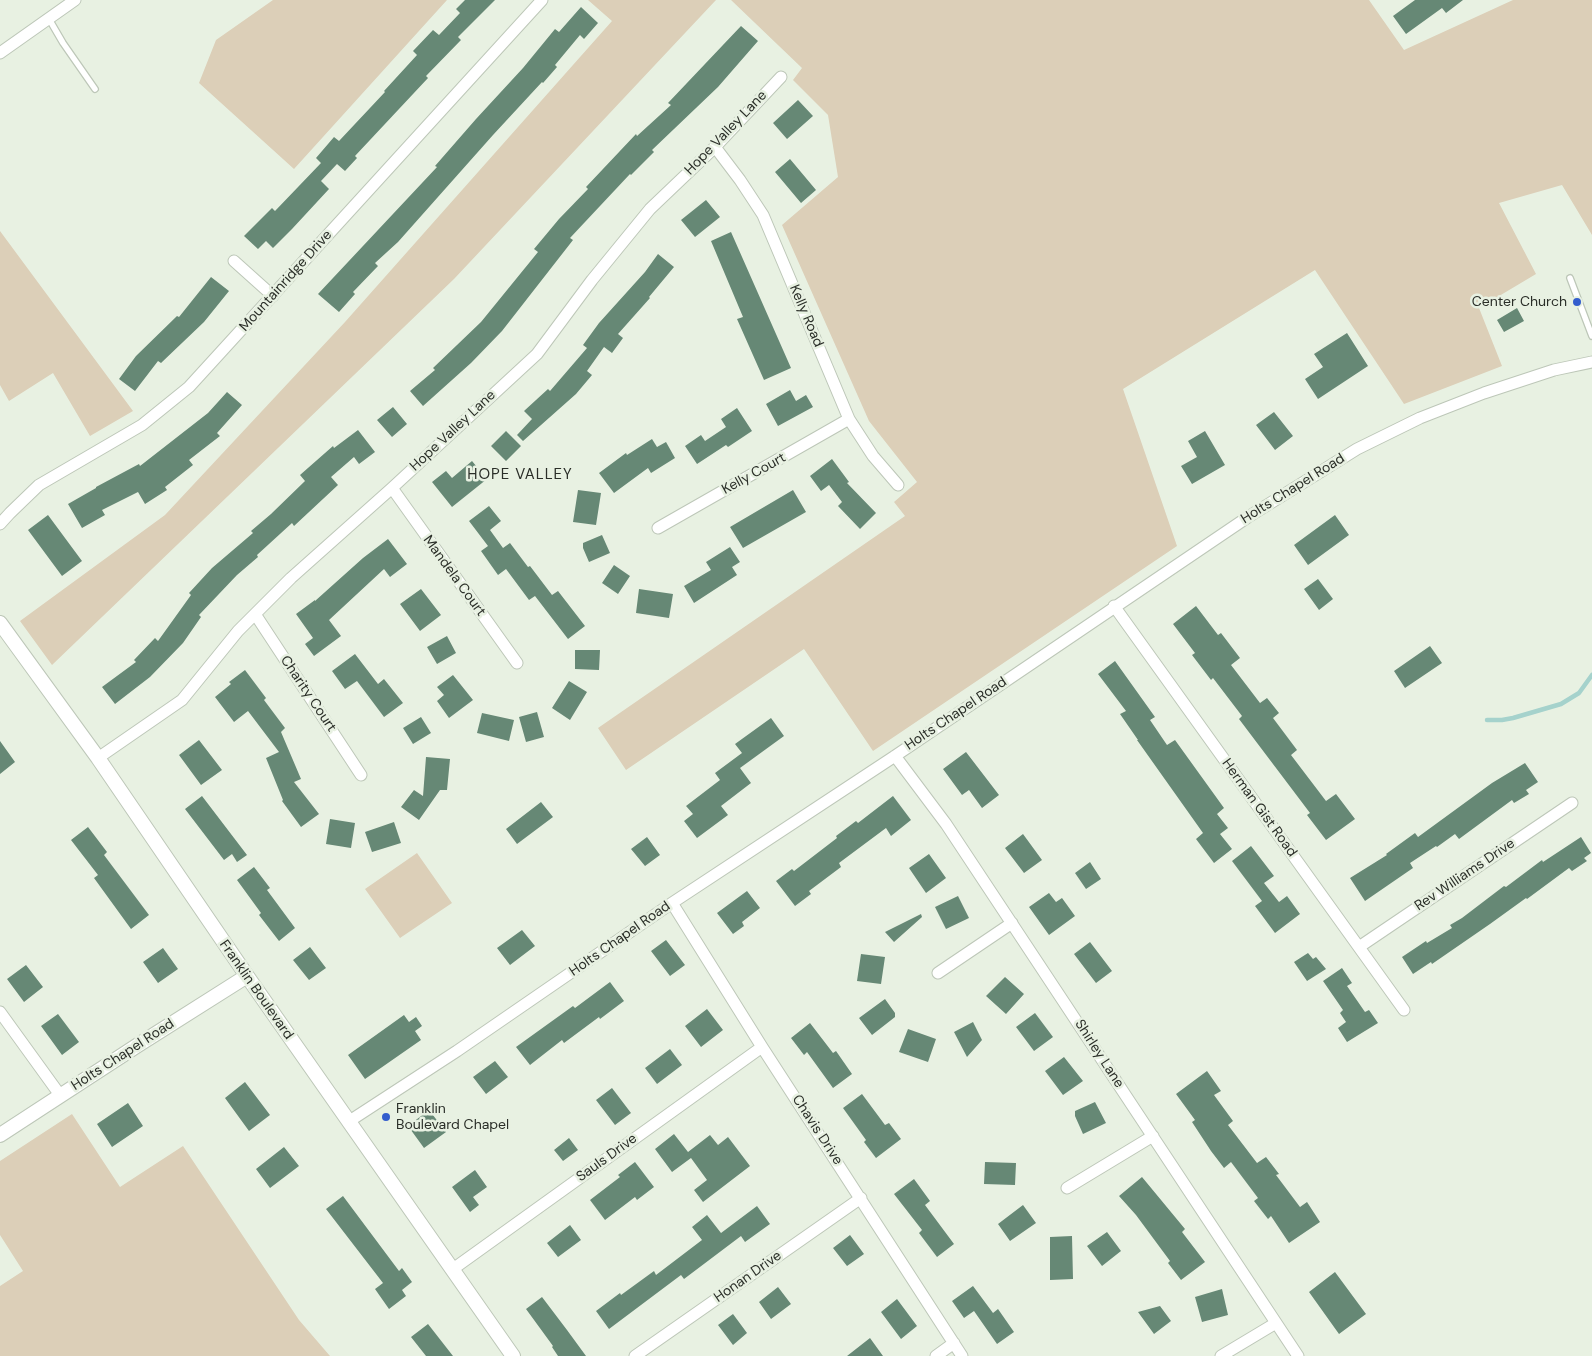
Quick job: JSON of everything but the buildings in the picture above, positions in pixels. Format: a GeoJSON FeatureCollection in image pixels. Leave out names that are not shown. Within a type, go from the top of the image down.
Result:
{"type":"FeatureCollection","features":[{"type":"Feature","properties":{"kind":"street"},"geometry":{"type":"LineString","coordinates":[[0,53],[75,0]]}},
{"type":"Feature","properties":{"kind":"street","name":"Mountainridge Drive"},"geometry":{"type":"LineString","coordinates":[[0,524],[40,485],[142,425],[189,387],[542,0]]}},
{"type":"Feature","properties":{"kind":"street","name":"Hope Valley Lane"},"geometry":{"type":"LineString","coordinates":[[98,758],[182,700],[238,631],[291,578],[537,354],[592,280],[650,209],[715,147],[781,76]]}},
{"type":"Feature","properties":{"kind":"street","name":"Kelly Road"},"geometry":{"type":"LineString","coordinates":[[715,147],[763,215],[849,419],[873,456],[898,485]]}},
{"type":"Feature","properties":{"kind":"street"},"geometry":{"type":"LineString","coordinates":[[234,261],[273,296]]}},
{"type":"Feature","properties":{"kind":"street","name":"Holts Chapel Road"},"geometry":{"type":"LineString","coordinates":[[348,1122],[457,1051],[672,903],[895,756],[1114,606],[1272,501],[1357,449],[1420,418],[1484,393],[1554,370],[1592,362]]}},
{"type":"Feature","properties":{"kind":"street","name":"Kelly Court"},"geometry":{"type":"LineString","coordinates":[[658,528],[849,419]]}},
{"type":"Feature","properties":{"kind":"street","name":"Mandela Court"},"geometry":{"type":"LineString","coordinates":[[392,488],[517,663]]}},
{"type":"Feature","properties":{"kind":"street","name":"Herman Gist Road"},"geometry":{"type":"LineString","coordinates":[[1114,606],[1404,1010]]}},
{"type":"Feature","properties":{"kind":"street","name":"Charity Court"},"geometry":{"type":"LineString","coordinates":[[255,614],[362,775]]}},
{"type":"Feature","properties":{"kind":"street","name":"Franklin Boulevard"},"geometry":{"type":"LineString","coordinates":[[0,623],[98,758],[348,1122],[513,1356]]}},
{"type":"Feature","properties":{"kind":"street","name":"Shirley Lane"},"geometry":{"type":"LineString","coordinates":[[895,756],[946,824],[1298,1356]]}},
{"type":"Feature","properties":{"kind":"street","name":"Rev Williams Drive"},"geometry":{"type":"LineString","coordinates":[[1359,947],[1572,803]]}},
{"type":"Feature","properties":{"kind":"street","name":"Chavis Drive"},"geometry":{"type":"LineString","coordinates":[[672,903],[762,1047],[962,1356]]}},
{"type":"Feature","properties":{"kind":"street"},"geometry":{"type":"LineString","coordinates":[[938,974],[1012,923]]}},
{"type":"Feature","properties":{"kind":"street","name":"Holts Chapel Road"},"geometry":{"type":"LineString","coordinates":[[0,1135],[247,976]]}},
{"type":"Feature","properties":{"kind":"street"},"geometry":{"type":"LineString","coordinates":[[0,1012],[60,1095]]}},
{"type":"Feature","properties":{"kind":"street","name":"Sauls Drive"},"geometry":{"type":"LineString","coordinates":[[453,1269],[762,1047]]}},
{"type":"Feature","properties":{"kind":"street"},"geometry":{"type":"LineString","coordinates":[[1067,1188],[1153,1136]]}},
{"type":"Feature","properties":{"kind":"street","name":"Honan Drive"},"geometry":{"type":"LineString","coordinates":[[635,1356],[861,1198]]}},
{"type":"Feature","properties":{"kind":"street"},"geometry":{"type":"LineString","coordinates":[[1221,1356],[1276,1322]]}},
{"type":"Feature","properties":{"kind":"street"},"geometry":{"type":"LineString","coordinates":[[936,1356],[954,1343]]}},
{"type":"Feature","properties":{"kind":"lane"},"geometry":{"type":"LineString","coordinates":[[49,19],[95,89]]}},
{"type":"Feature","properties":{"kind":"lane"},"geometry":{"type":"LineString","coordinates":[[1570,278],[1592,336]]}},
{"type":"Feature","properties":{"kind":"shaded area"},"geometry":{"type":"Polygon","coordinates":[[[273,0],[447,0],[294,169],[199,83],[216,40],[273,0]]]}},
{"type":"Feature","properties":{"kind":"shaded area"},"geometry":{"type":"Polygon","coordinates":[[[588,0],[716,0],[454,279],[52,665],[20,621],[165,515],[345,322],[612,21],[588,0]]]}},
{"type":"Feature","properties":{"kind":"shaded area"},"geometry":{"type":"Polygon","coordinates":[[[731,0],[1369,0],[1404,50],[1513,0],[1592,0],[1592,235],[1562,185],[1499,203],[1536,274],[1479,308],[1502,366],[1404,404],[1315,270],[1123,389],[1177,546],[873,751],[804,649],[626,770],[598,728],[905,516],[894,502],[917,482],[869,421],[782,225],[838,177],[828,115],[793,80],[802,68],[731,0]]]}},
{"type":"Feature","properties":{"kind":"shaded area"},"geometry":{"type":"Polygon","coordinates":[[[0,231],[133,411],[90,436],[53,373],[9,401],[0,385],[0,231]]]}},
{"type":"Feature","properties":{"kind":"shaded area"},"geometry":{"type":"Polygon","coordinates":[[[417,853],[452,903],[400,938],[365,889],[417,853]]]}},
{"type":"Feature","properties":{"kind":"shaded area"},"geometry":{"type":"Polygon","coordinates":[[[72,1114],[120,1187],[183,1146],[299,1320],[330,1356],[0,1356],[0,1286],[23,1271],[0,1235],[0,1161],[72,1114]]]}},
{"type":"Feature","properties":{"kind":"waterway"},"geometry":{"type":"LineString","coordinates":[[1487,720],[1513,718],[1561,704],[1579,693],[1592,675]]}},
{"type":"Feature","properties":{"kind":"place","name":"Center Church"},"geometry":{"type":"Point","coordinates":[1577,302]}},
{"type":"Feature","properties":{"kind":"place","name":"Franklin Boulevard Chapel"},"geometry":{"type":"Point","coordinates":[386,1117]}},
{"type":"Feature","properties":{"kind":"district","name":"HOPE VALLEY"},"geometry":{"type":"Point","coordinates":[520,475]}}]}
